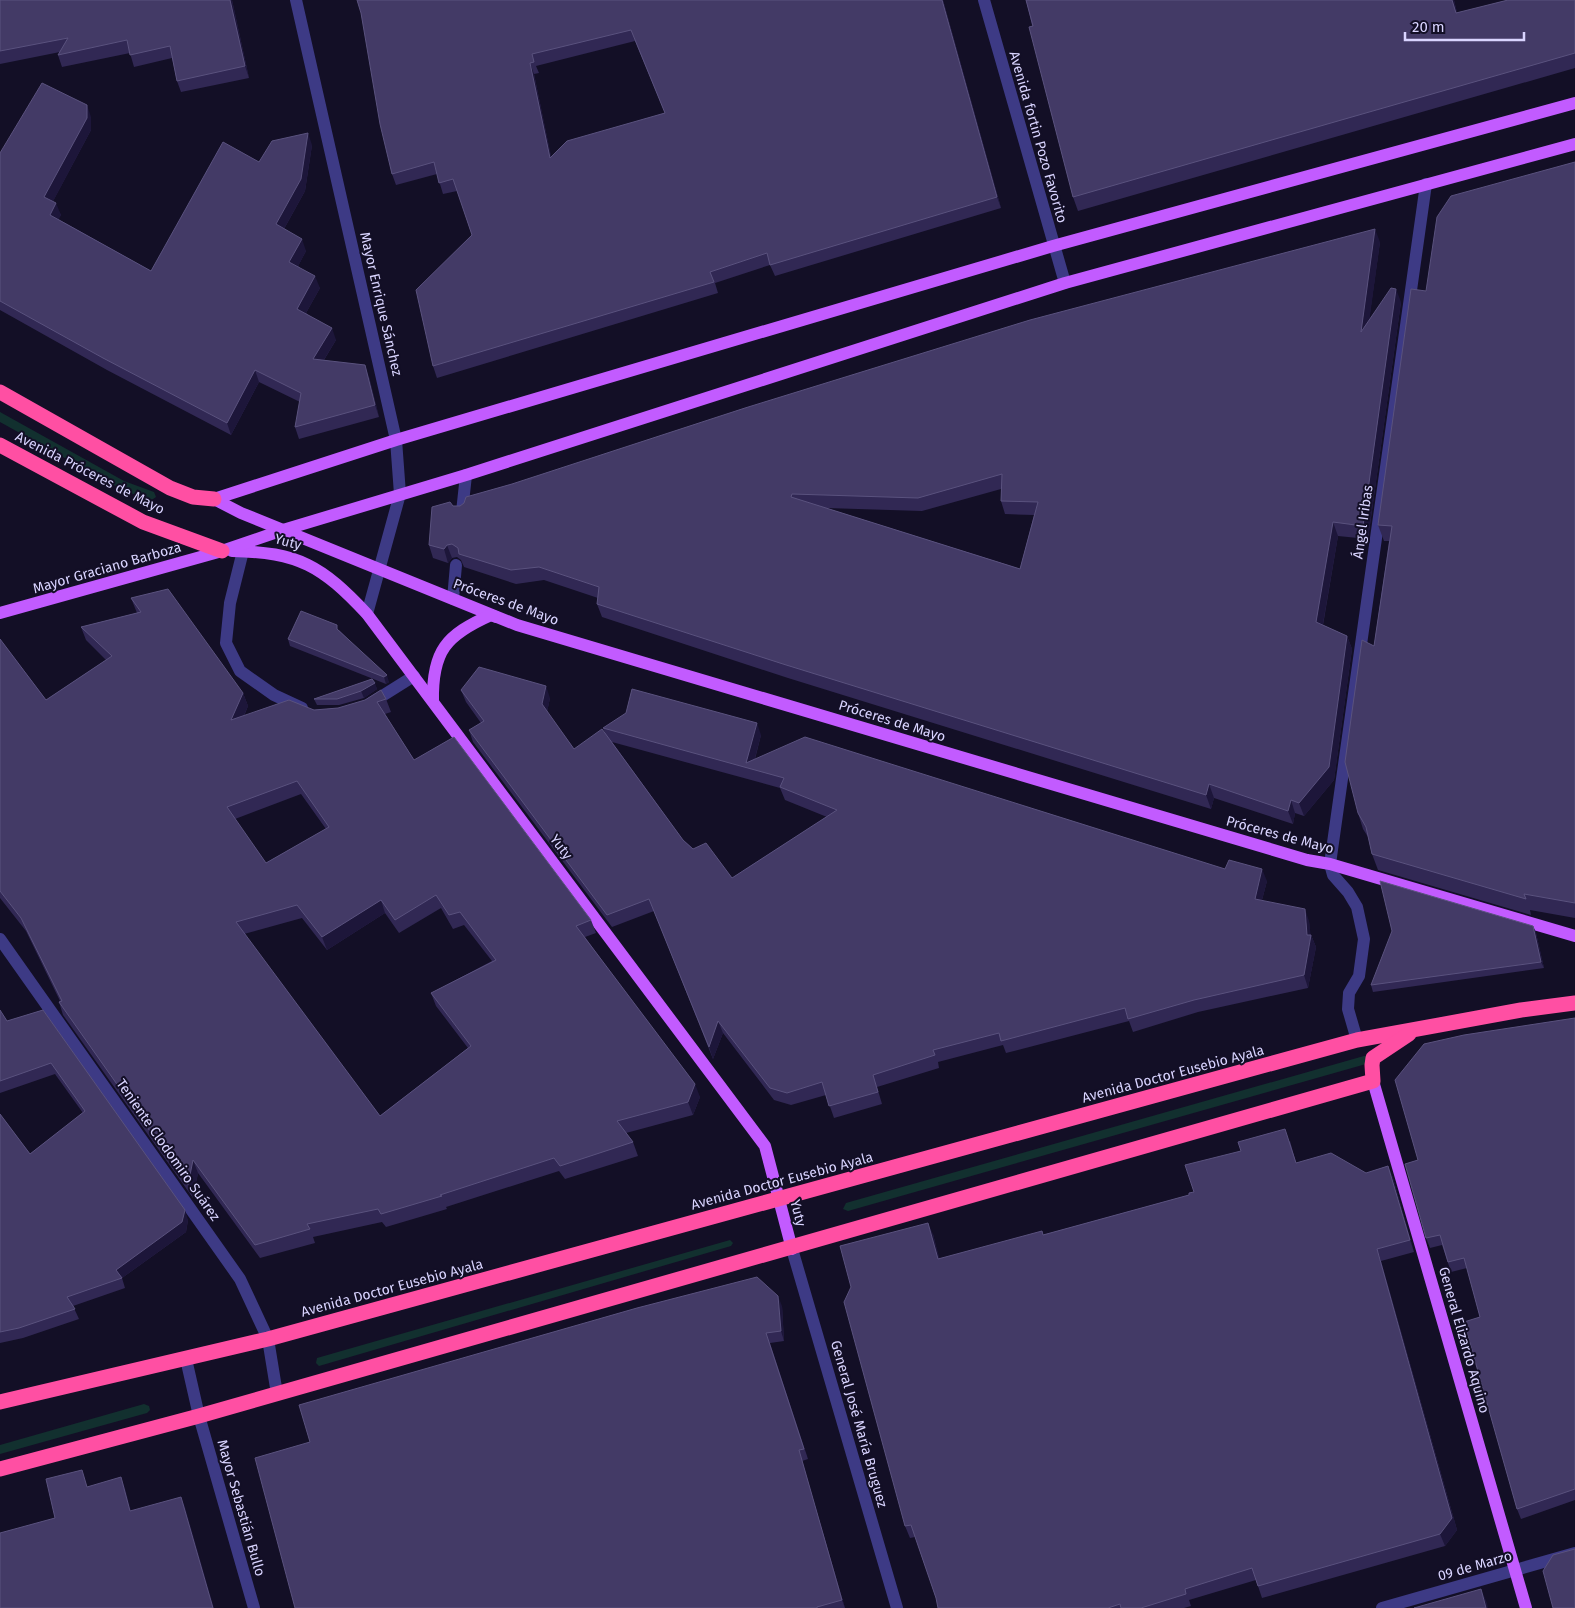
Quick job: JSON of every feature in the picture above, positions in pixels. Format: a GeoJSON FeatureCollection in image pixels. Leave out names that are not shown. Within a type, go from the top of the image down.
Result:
{"type":"FeatureCollection","features":[{"type":"Feature","properties":{"kind":"highway","name":"Avenida Próceres de Mayo"},"geometry":{"type":"LineString","coordinates":[[0,392],[170,488],[193,497],[214,499]]}},
{"type":"Feature","properties":{"kind":"highway","name":"Avenida Próceres de Mayo"},"geometry":{"type":"LineString","coordinates":[[0,445],[143,522],[222,551]]}},
{"type":"Feature","properties":{"kind":"highway","name":"Avenida Doctor Eusebio Ayala"},"geometry":{"type":"LineString","coordinates":[[0,1402],[268,1339],[1358,1040],[1521,1010],[1575,1003]]}},
{"type":"Feature","properties":{"kind":"highway"},"geometry":{"type":"LineString","coordinates":[[0,1469],[199,1416],[792,1249],[1373,1081],[1372,1065],[1374,1058],[1417,1029]]}},
{"type":"Feature","properties":{"kind":"main road"},"geometry":{"type":"LineString","coordinates":[[214,499],[396,440],[1053,246],[1575,103]]}},
{"type":"Feature","properties":{"kind":"main road"},"geometry":{"type":"LineString","coordinates":[[222,551],[283,530],[466,475],[1065,283],[1575,144]]}},
{"type":"Feature","properties":{"kind":"main road","name":"Próceres de Mayo"},"geometry":{"type":"LineString","coordinates":[[214,499],[283,530],[499,618],[536,631],[1288,854],[1330,864],[1575,936]]}},
{"type":"Feature","properties":{"kind":"main road","name":"Yuty"},"geometry":{"type":"LineString","coordinates":[[222,551],[285,555],[306,562],[326,574],[367,614],[765,1146],[792,1249]]}},
{"type":"Feature","properties":{"kind":"main road","name":"Mayor Graciano Barboza"},"geometry":{"type":"LineString","coordinates":[[0,614],[222,551]]}},
{"type":"Feature","properties":{"kind":"main road"},"geometry":{"type":"LineString","coordinates":[[433,701],[433,677],[440,652],[450,640],[477,622],[492,615],[499,618]]}},
{"type":"Feature","properties":{"kind":"main road","name":"General Elizardo Aquino"},"geometry":{"type":"LineString","coordinates":[[1373,1081],[1526,1608]]}},
{"type":"Feature","properties":{"kind":"street","name":"Mayor Enrique Sánchez"},"geometry":{"type":"LineString","coordinates":[[296,0],[396,440],[400,494],[367,614]]}},
{"type":"Feature","properties":{"kind":"street","name":"Avenida fortin Pozo Favorito"},"geometry":{"type":"LineString","coordinates":[[984,0],[1065,283]]}},
{"type":"Feature","properties":{"kind":"street","name":"Ángel Iribas"},"geometry":{"type":"LineString","coordinates":[[1330,864],[1426,184]]}},
{"type":"Feature","properties":{"kind":"street"},"geometry":{"type":"LineString","coordinates":[[462,512],[466,475]]}},
{"type":"Feature","properties":{"kind":"street"},"geometry":{"type":"LineString","coordinates":[[243,551],[230,603],[226,643],[240,671],[274,695],[310,711]]}},
{"type":"Feature","properties":{"kind":"street"},"geometry":{"type":"LineString","coordinates":[[453,599],[456,565]]}},
{"type":"Feature","properties":{"kind":"street"},"geometry":{"type":"LineString","coordinates":[[358,708],[386,695],[414,676]]}},
{"type":"Feature","properties":{"kind":"street"},"geometry":{"type":"LineString","coordinates":[[1330,864],[1334,876],[1348,892],[1357,907],[1364,939],[1359,976],[1349,993],[1348,1009],[1358,1040]]}},
{"type":"Feature","properties":{"kind":"street","name":"Teniente Clodomiro Suárez"},"geometry":{"type":"LineString","coordinates":[[0,939],[226,1258],[252,1302],[268,1339],[277,1394]]}},
{"type":"Feature","properties":{"kind":"street","name":"General José María Bruguez"},"geometry":{"type":"LineString","coordinates":[[792,1249],[897,1608]]}},
{"type":"Feature","properties":{"kind":"street"},"geometry":{"type":"LineString","coordinates":[[186,1359],[199,1416]]}},
{"type":"Feature","properties":{"kind":"street","name":"Mayor Sebastián Bullo"},"geometry":{"type":"LineString","coordinates":[[199,1416],[254,1608]]}},
{"type":"Feature","properties":{"kind":"street","name":"09 de Marzo"},"geometry":{"type":"LineString","coordinates":[[1382,1608],[1575,1553]]}},
{"type":"Feature","properties":{"kind":"green space"},"geometry":{"type":"Polygon","coordinates":[[[0,412],[124,481],[154,492],[156,497],[150,501],[119,488],[0,422],[0,412]]]}},
{"type":"Feature","properties":{"kind":"green space"},"geometry":{"type":"Polygon","coordinates":[[[1371,1054],[1373,1062],[848,1211],[843,1209],[846,1203],[1371,1054]]]}},
{"type":"Feature","properties":{"kind":"green space"},"geometry":{"type":"Polygon","coordinates":[[[730,1240],[733,1243],[731,1246],[319,1366],[316,1363],[317,1358],[730,1240]]]}},
{"type":"Feature","properties":{"kind":"green space"},"geometry":{"type":"Polygon","coordinates":[[[144,1404],[149,1406],[150,1410],[147,1413],[0,1454],[0,1445],[144,1404]]]}},
{"type":"Feature","properties":{"kind":"building"},"geometry":{"type":"Polygon","coordinates":[[[0,0],[230,0],[245,66],[177,81],[170,46],[130,55],[127,40],[58,55],[68,38],[0,51],[0,0]]]}},
{"type":"Feature","properties":{"kind":"building"},"geometry":{"type":"Polygon","coordinates":[[[357,0],[942,0],[997,197],[770,265],[767,253],[710,272],[714,282],[433,366],[416,290],[472,235],[453,179],[439,183],[434,162],[392,174],[380,124],[361,13],[357,0]],[[631,30],[532,54],[534,62],[530,63],[550,158],[567,141],[665,113],[631,30]]]}},
{"type":"Feature","properties":{"kind":"building"},"geometry":{"type":"Polygon","coordinates":[[[1026,0],[1452,0],[1456,13],[1508,0],[1575,0],[1575,53],[1073,197],[1029,27],[1033,26],[1026,0]]]}},
{"type":"Feature","properties":{"kind":"building"},"geometry":{"type":"Polygon","coordinates":[[[42,83],[87,105],[87,118],[44,197],[56,203],[50,215],[151,271],[223,142],[259,162],[272,141],[308,133],[301,179],[276,224],[302,239],[289,262],[315,276],[297,309],[332,328],[313,359],[365,365],[375,405],[295,427],[301,393],[255,370],[227,423],[0,301],[0,153],[42,83]]]}},
{"type":"Feature","properties":{"kind":"building"},"geometry":{"type":"Polygon","coordinates":[[[1575,162],[1575,903],[1524,894],[1526,899],[1372,854],[1366,827],[1358,813],[1345,762],[1362,640],[1374,646],[1392,526],[1378,525],[1411,289],[1426,291],[1437,217],[1451,196],[1575,162]]]}},
{"type":"Feature","properties":{"kind":"building"},"geometry":{"type":"Polygon","coordinates":[[[1375,229],[1361,332],[1391,288],[1396,289],[1363,526],[1333,522],[1316,622],[1347,636],[1329,767],[1299,803],[1291,800],[1288,811],[1209,784],[1206,795],[783,664],[597,604],[599,587],[539,567],[511,570],[459,554],[458,548],[452,544],[447,545],[444,549],[429,545],[432,507],[450,502],[453,506],[460,506],[464,503],[466,497],[1030,320],[1375,229]],[[1002,474],[918,498],[792,494],[791,497],[1020,569],[1038,502],[1001,501],[1002,474]]]}},
{"type":"Feature","properties":{"kind":"building"},"geometry":{"type":"Polygon","coordinates":[[[168,589],[243,693],[231,720],[289,700],[314,710],[338,708],[365,700],[381,690],[386,699],[377,702],[414,760],[454,737],[591,920],[576,926],[695,1084],[688,1102],[617,1121],[633,1142],[560,1166],[554,1158],[440,1195],[442,1196],[381,1214],[378,1209],[307,1224],[310,1229],[255,1245],[193,1160],[188,1185],[59,1002],[62,1001],[21,918],[0,891],[0,639],[46,700],[112,656],[81,627],[141,612],[131,598],[168,589]],[[297,781],[227,807],[266,863],[329,827],[297,781]],[[436,895],[395,920],[381,900],[322,937],[297,905],[236,922],[380,1116],[471,1046],[431,993],[496,960],[460,912],[449,915],[436,895]]]}},
{"type":"Feature","properties":{"kind":"building"},"geometry":{"type":"Polygon","coordinates":[[[301,611],[337,625],[337,629],[387,675],[384,677],[288,639],[301,611]]]}},
{"type":"Feature","properties":{"kind":"building"},"geometry":{"type":"Polygon","coordinates":[[[479,667],[546,686],[542,704],[574,749],[602,729],[683,840],[693,849],[706,843],[732,878],[837,810],[780,787],[784,778],[603,728],[626,713],[632,689],[757,723],[746,763],[805,737],[1225,869],[1229,860],[1262,869],[1255,899],[1305,909],[1307,935],[1311,935],[1304,975],[1194,1000],[1128,1019],[1125,1008],[1001,1041],[999,1033],[933,1050],[935,1055],[873,1075],[878,1092],[829,1106],[822,1082],[787,1093],[770,1088],[718,1021],[709,1047],[649,899],[607,915],[469,730],[484,721],[461,690],[479,667]]]}},
{"type":"Feature","properties":{"kind":"building"},"geometry":{"type":"Polygon","coordinates":[[[372,679],[375,683],[361,691],[337,699],[314,699],[372,679]]]}},
{"type":"Feature","properties":{"kind":"building"},"geometry":{"type":"Polygon","coordinates":[[[1380,881],[1533,926],[1541,962],[1371,985],[1392,931],[1380,881]]]}},
{"type":"Feature","properties":{"kind":"building"},"geometry":{"type":"Polygon","coordinates":[[[0,1010],[7,1021],[43,1010],[185,1210],[182,1222],[116,1270],[122,1278],[67,1297],[75,1309],[19,1328],[0,1332],[0,1114],[30,1154],[85,1111],[51,1063],[0,1081],[0,1010]]]}},
{"type":"Feature","properties":{"kind":"building"},"geometry":{"type":"Polygon","coordinates":[[[1575,1018],[1575,1489],[1517,1509],[1464,1322],[1480,1317],[1464,1258],[1448,1262],[1440,1235],[1426,1238],[1405,1164],[1418,1160],[1395,1080],[1424,1044],[1464,1035],[1575,1018]]]}},
{"type":"Feature","properties":{"kind":"building"},"geometry":{"type":"Polygon","coordinates":[[[1285,1129],[1296,1163],[1331,1153],[1366,1173],[1388,1166],[1410,1240],[1377,1249],[1452,1518],[1440,1534],[1258,1586],[1252,1568],[1185,1589],[1186,1594],[1141,1608],[1121,1608],[1120,1604],[1108,1608],[938,1608],[911,1525],[905,1526],[844,1302],[851,1287],[840,1246],[928,1223],[938,1259],[1042,1231],[1043,1235],[1189,1195],[1189,1193],[1194,1192],[1185,1165],[1241,1151],[1238,1142],[1285,1129]]]}},
{"type":"Feature","properties":{"kind":"building"},"geometry":{"type":"Polygon","coordinates":[[[757,1277],[778,1296],[781,1331],[766,1333],[804,1449],[799,1450],[842,1600],[817,1608],[295,1608],[255,1458],[310,1442],[299,1405],[637,1308],[757,1277]]]}},
{"type":"Feature","properties":{"kind":"building"},"geometry":{"type":"Polygon","coordinates":[[[82,1470],[87,1487],[121,1477],[130,1511],[181,1497],[213,1608],[0,1608],[0,1533],[55,1518],[46,1479],[82,1470]]]}},
{"type":"Feature","properties":{"kind":"building"},"geometry":{"type":"Polygon","coordinates":[[[1575,1549],[1575,1608],[1553,1608],[1543,1571],[1553,1555],[1575,1549]]]}},
{"type":"Feature","properties":{"kind":"building"},"geometry":{"type":"Polygon","coordinates":[[[1481,1589],[1486,1608],[1414,1608],[1481,1589]]]}}]}
